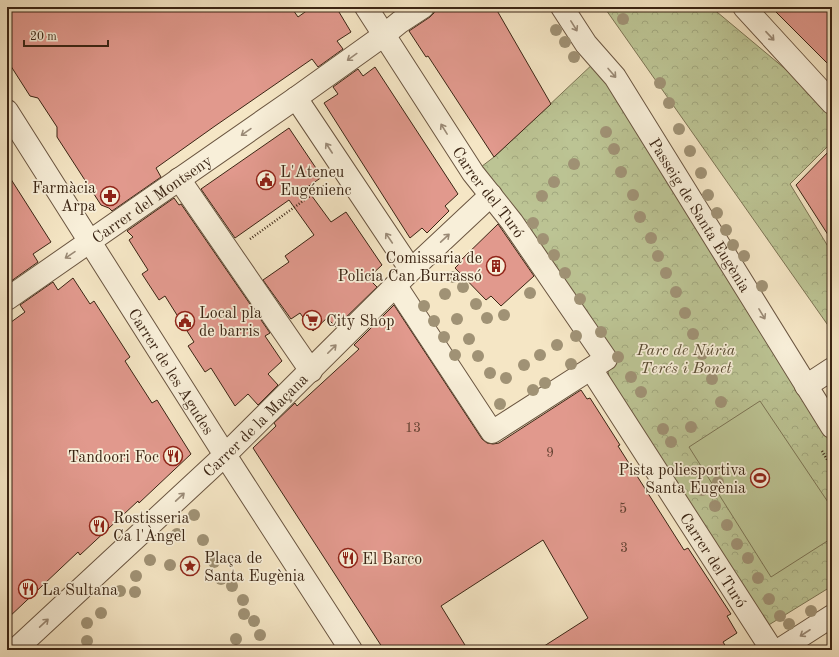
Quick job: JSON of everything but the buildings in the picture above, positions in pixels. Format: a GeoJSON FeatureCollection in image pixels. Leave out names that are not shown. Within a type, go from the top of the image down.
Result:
{"type":"FeatureCollection","features":[{"type":"Feature","properties":{"kind":"street","name":"Carrer del Turó"},"geometry":{"type":"LineString","coordinates":[[366,7],[472,173],[512,222],[606,359],[492,432],[396,286]]}},
{"type":"Feature","properties":{"kind":"street","name":"Carrer del Montseny"},"geometry":{"type":"LineString","coordinates":[[7,299],[296,98],[400,22],[423,7]]}},
{"type":"Feature","properties":{"kind":"street","name":"Passeig de Santa Eugènia"},"geometry":{"type":"LineString","coordinates":[[562,7],[586,44],[615,77],[725,252],[832,427]]}},
{"type":"Feature","properties":{"kind":"street"},"geometry":{"type":"LineString","coordinates":[[744,7],[832,103]]}},
{"type":"Feature","properties":{"kind":"street"},"geometry":{"type":"LineString","coordinates":[[296,98],[411,270]]}},
{"type":"Feature","properties":{"kind":"street","name":"Carrer de les Agudes"},"geometry":{"type":"LineString","coordinates":[[7,111],[225,455],[351,650]]}},
{"type":"Feature","properties":{"kind":"street"},"geometry":{"type":"LineString","coordinates":[[179,179],[310,371]]}},
{"type":"Feature","properties":{"kind":"street","name":"Carrer de la Maçana"},"geometry":{"type":"LineString","coordinates":[[15,650],[225,455],[411,270],[491,195]]}},
{"type":"Feature","properties":{"kind":"street","name":"Carrer del Turó"},"geometry":{"type":"LineString","coordinates":[[591,369],[772,650]]}},
{"type":"Feature","properties":{"kind":"street"},"geometry":{"type":"LineString","coordinates":[[806,386],[832,369]]}},
{"type":"Feature","properties":{"kind":"street"},"geometry":{"type":"LineString","coordinates":[[779,650],[832,616]]}},
{"type":"Feature","properties":{"kind":"path"},"geometry":{"type":"LineString","coordinates":[[249,239],[328,182]]}},
{"type":"Feature","properties":{"kind":"green space"},"geometry":{"type":"Polygon","coordinates":[[[604,7],[711,7],[832,108],[832,142],[790,184],[832,253],[832,331],[604,7]]]}},
{"type":"Feature","properties":{"kind":"green space","name":"Parc de Núria Terés i Bonet"},"geometry":{"type":"Polygon","coordinates":[[[596,61],[832,442],[832,586],[767,626],[611,388],[606,359],[473,173],[494,157],[596,61]]]}},
{"type":"Feature","properties":{"kind":"green space","name":"Pista poliesportiva Santa Eugènia"},"geometry":{"type":"Polygon","coordinates":[[[760,401],[832,508],[832,538],[771,577],[689,447],[760,401]]]}},
{"type":"Feature","properties":{"kind":"place","name":"L'Ateneu Eugénienc"},"geometry":{"type":"Point","coordinates":[266,180]}},
{"type":"Feature","properties":{"kind":"place","name":"Farmàcia Arpa"},"geometry":{"type":"Point","coordinates":[110,196]}},
{"type":"Feature","properties":{"kind":"place","name":"Comissaria de Policia Can Burrassó"},"geometry":{"type":"Point","coordinates":[496,266]}},
{"type":"Feature","properties":{"kind":"place","name":"City Shop"},"geometry":{"type":"Point","coordinates":[312,320]}},
{"type":"Feature","properties":{"kind":"place","name":"Local pla de barris"},"geometry":{"type":"Point","coordinates":[185,321]}},
{"type":"Feature","properties":{"kind":"place","name":"Tandoori Foc"},"geometry":{"type":"Point","coordinates":[173,456]}},
{"type":"Feature","properties":{"kind":"place","name":"Pista poliesportiva Santa Eugènia"},"geometry":{"type":"Point","coordinates":[760,478]}},
{"type":"Feature","properties":{"kind":"place","name":"Rostisseria Ca l'Àngel"},"geometry":{"type":"Point","coordinates":[99,526]}},
{"type":"Feature","properties":{"kind":"place","name":"El Barco"},"geometry":{"type":"Point","coordinates":[348,558]}},
{"type":"Feature","properties":{"kind":"place","name":"Plaça de Santa Eugènia"},"geometry":{"type":"Point","coordinates":[190,566]}},
{"type":"Feature","properties":{"kind":"place","name":"La Sultana"},"geometry":{"type":"Point","coordinates":[28,589]}}]}
